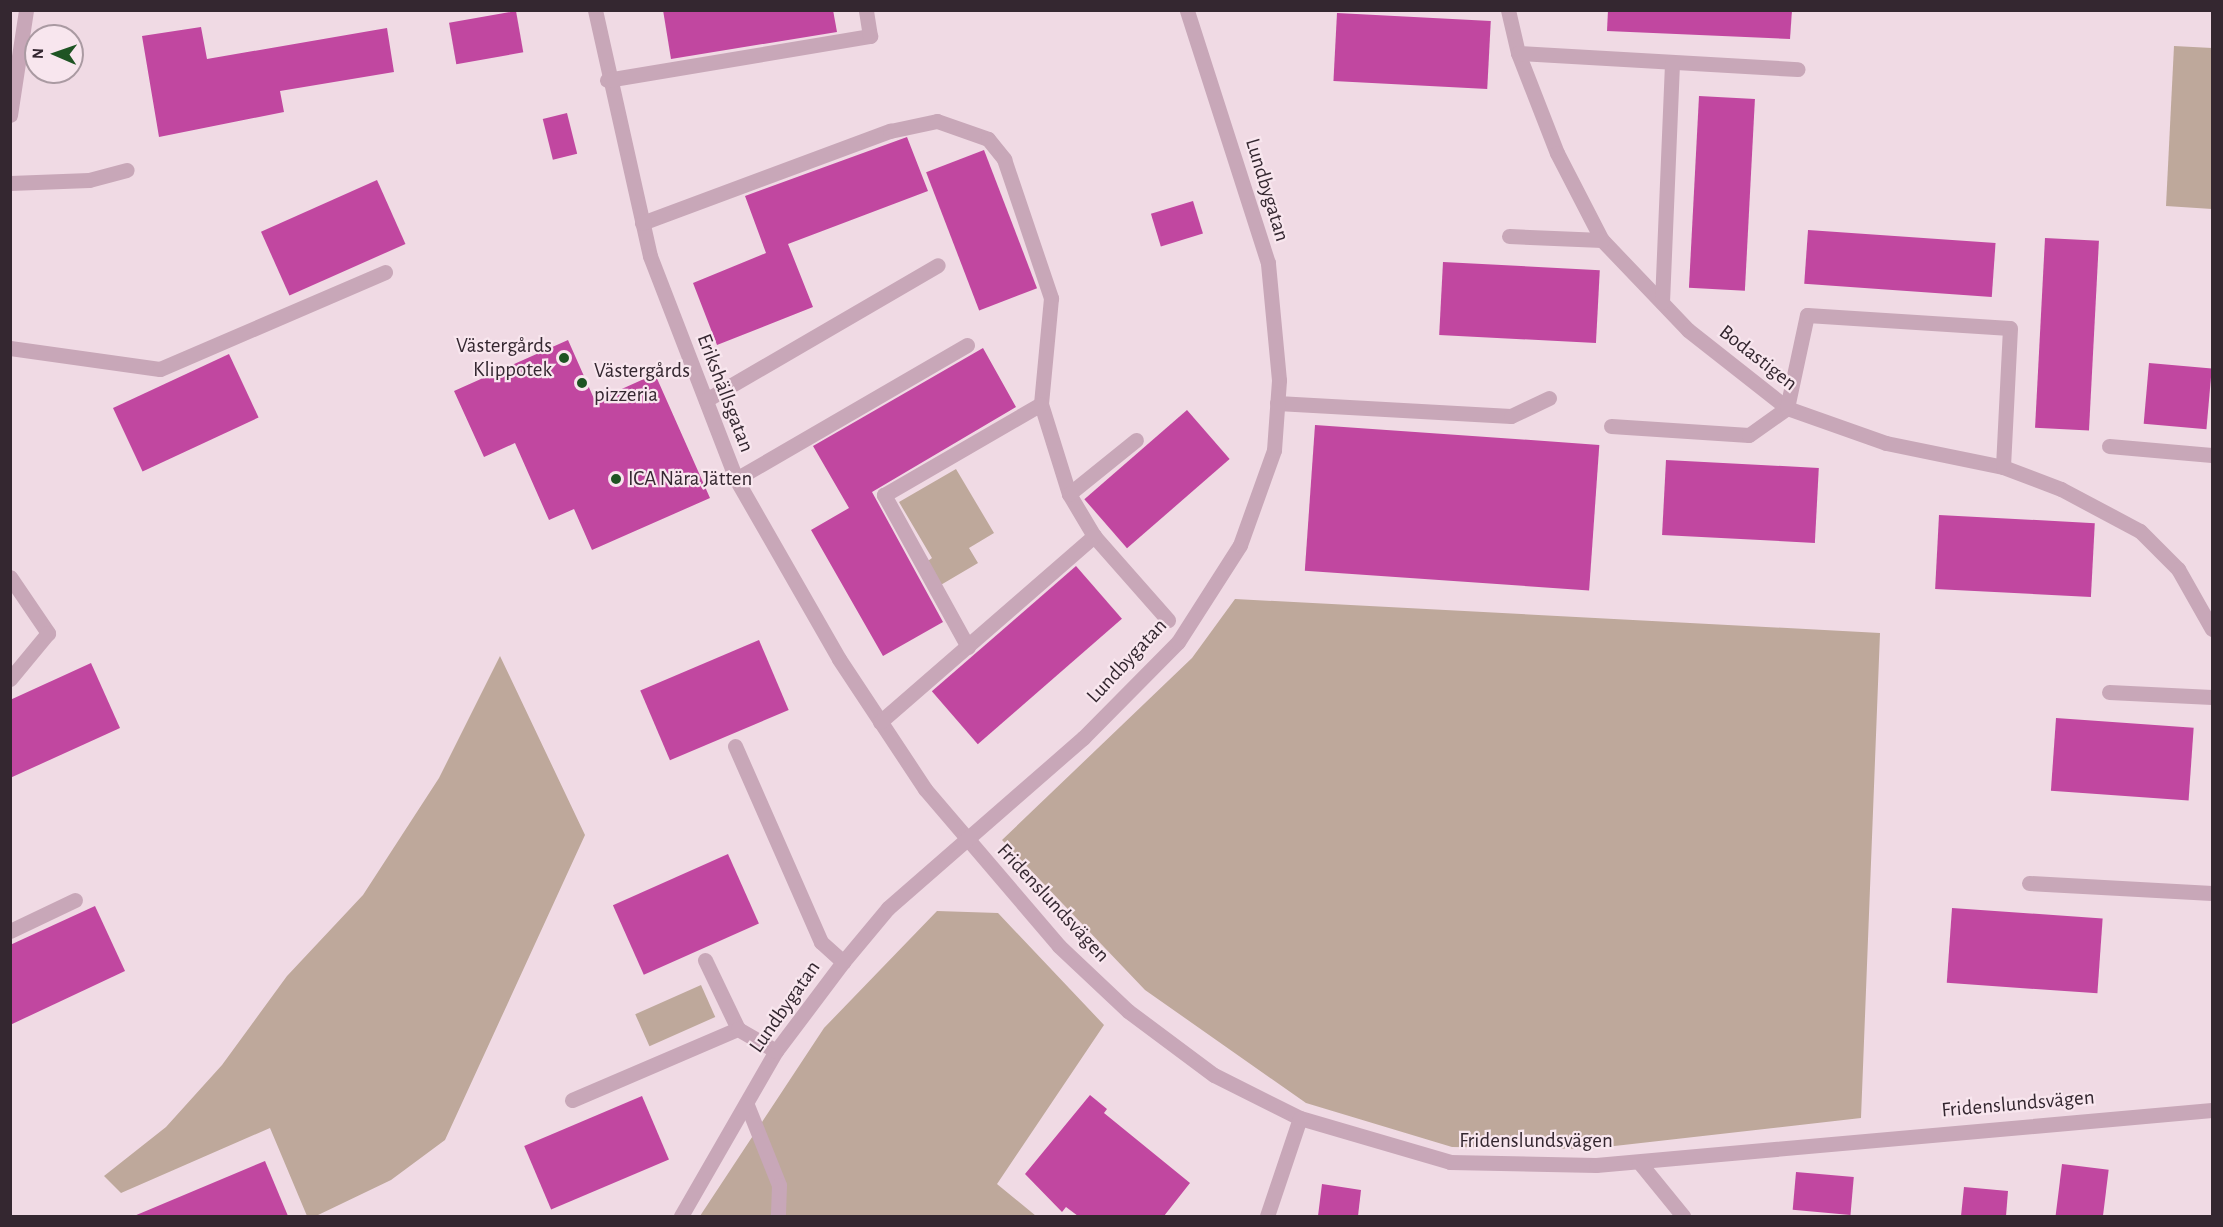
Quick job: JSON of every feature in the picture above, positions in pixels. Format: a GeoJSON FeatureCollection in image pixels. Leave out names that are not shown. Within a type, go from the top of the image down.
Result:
{"type":"FeatureCollection","features":[{"type":"Feature","properties":{"kind":"street"},"geometry":{"type":"LineString","coordinates":[[10,115],[26,10]]}},
{"type":"Feature","properties":{"kind":"street","name":"Erikshällsgatan"},"geometry":{"type":"LineString","coordinates":[[595,10],[607,80],[642,223],[705,400],[736,479],[880,722],[968,841]]}},
{"type":"Feature","properties":{"kind":"street"},"geometry":{"type":"LineString","coordinates":[[607,80],[870,36],[866,10]]}},
{"type":"Feature","properties":{"kind":"street","name":"Lundbygatan"},"geometry":{"type":"LineString","coordinates":[[681,1216],[747,1105],[776,1051],[843,962],[888,908],[968,841],[1083,738],[1178,642],[1240,545],[1274,450],[1277,403],[1268,263],[1187,10]]}},
{"type":"Feature","properties":{"kind":"street","name":"Bodastigen"},"geometry":{"type":"LineString","coordinates":[[1508,10],[1518,53],[1557,153],[1602,240],[1662,302],[1787,408],[1886,443],[2003,467],[2061,489],[2140,531],[2178,569],[2212,629]]}},
{"type":"Feature","properties":{"kind":"street"},"geometry":{"type":"LineString","coordinates":[[1518,53],[1798,69]]}},
{"type":"Feature","properties":{"kind":"street"},"geometry":{"type":"LineString","coordinates":[[1662,302],[1672,62]]}},
{"type":"Feature","properties":{"kind":"street"},"geometry":{"type":"LineString","coordinates":[[642,223],[890,131],[937,122],[988,139],[1004,159],[1051,298],[1041,404],[1069,494],[1094,536],[1168,620]]}},
{"type":"Feature","properties":{"kind":"street"},"geometry":{"type":"LineString","coordinates":[[10,183],[77,182],[127,170]]}},
{"type":"Feature","properties":{"kind":"street"},"geometry":{"type":"LineString","coordinates":[[1509,236],[1602,240]]}},
{"type":"Feature","properties":{"kind":"street"},"geometry":{"type":"LineString","coordinates":[[705,400],[938,265]]}},
{"type":"Feature","properties":{"kind":"street"},"geometry":{"type":"LineString","coordinates":[[10,348],[160,369],[385,272]]}},
{"type":"Feature","properties":{"kind":"street"},"geometry":{"type":"LineString","coordinates":[[1611,426],[1749,435],[1787,408],[1807,315],[2010,328],[2003,467]]}},
{"type":"Feature","properties":{"kind":"street"},"geometry":{"type":"LineString","coordinates":[[736,479],[967,345]]}},
{"type":"Feature","properties":{"kind":"street"},"geometry":{"type":"LineString","coordinates":[[1277,403],[1510,416],[1549,398]]}},
{"type":"Feature","properties":{"kind":"street"},"geometry":{"type":"LineString","coordinates":[[968,647],[884,495],[1041,404]]}},
{"type":"Feature","properties":{"kind":"street"},"geometry":{"type":"LineString","coordinates":[[1069,494],[1136,440]]}},
{"type":"Feature","properties":{"kind":"street"},"geometry":{"type":"LineString","coordinates":[[2109,446],[2212,455]]}},
{"type":"Feature","properties":{"kind":"street"},"geometry":{"type":"LineString","coordinates":[[880,722],[1094,536]]}},
{"type":"Feature","properties":{"kind":"street"},"geometry":{"type":"LineString","coordinates":[[10,577],[48,633],[10,679]]}},
{"type":"Feature","properties":{"kind":"street"},"geometry":{"type":"LineString","coordinates":[[2109,692],[2212,697]]}},
{"type":"Feature","properties":{"kind":"street"},"geometry":{"type":"LineString","coordinates":[[735,746],[821,942],[843,962]]}},
{"type":"Feature","properties":{"kind":"street","name":"Fridenslundsvägen"},"geometry":{"type":"LineString","coordinates":[[968,841],[1059,946],[1128,1011],[1214,1075],[1300,1118],[1450,1162],[1640,1162],[2212,1110]]}},
{"type":"Feature","properties":{"kind":"street"},"geometry":{"type":"LineString","coordinates":[[2029,883],[2212,893]]}},
{"type":"Feature","properties":{"kind":"street"},"geometry":{"type":"LineString","coordinates":[[10,931],[75,900]]}},
{"type":"Feature","properties":{"kind":"street"},"geometry":{"type":"LineString","coordinates":[[705,960],[738,1029],[776,1051]]}},
{"type":"Feature","properties":{"kind":"street"},"geometry":{"type":"LineString","coordinates":[[572,1101],[738,1029]]}},
{"type":"Feature","properties":{"kind":"street"},"geometry":{"type":"LineString","coordinates":[[747,1105],[779,1185],[778,1216]]}},
{"type":"Feature","properties":{"kind":"street"},"geometry":{"type":"LineString","coordinates":[[1267,1216],[1300,1118]]}},
{"type":"Feature","properties":{"kind":"street"},"geometry":{"type":"LineString","coordinates":[[1640,1162],[1683,1216]]}},
{"type":"Feature","properties":{"kind":"shaded area"},"geometry":{"type":"Polygon","coordinates":[[[2174,46],[2212,48],[2212,209],[2166,206],[2174,46]]]}},
{"type":"Feature","properties":{"kind":"shaded area"},"geometry":{"type":"Polygon","coordinates":[[[956,469],[994,533],[969,548],[978,563],[939,586],[925,563],[932,558],[899,502],[956,469]]]}},
{"type":"Feature","properties":{"kind":"shaded area"},"geometry":{"type":"Polygon","coordinates":[[[1235,599],[1880,633],[1861,1118],[1588,1149],[1452,1147],[1306,1103],[1145,990],[1002,840],[1192,658],[1235,599]]]}},
{"type":"Feature","properties":{"kind":"shaded area"},"geometry":{"type":"Polygon","coordinates":[[[500,656],[585,835],[445,1140],[391,1180],[316,1216],[307,1216],[270,1128],[121,1193],[104,1176],[166,1127],[222,1065],[287,976],[363,895],[439,778],[500,656]]]}},
{"type":"Feature","properties":{"kind":"shaded area"},"geometry":{"type":"Polygon","coordinates":[[[937,911],[998,913],[1104,1025],[997,1184],[1036,1216],[700,1216],[824,1028],[937,911]]]}},
{"type":"Feature","properties":{"kind":"shaded area"},"geometry":{"type":"Polygon","coordinates":[[[701,985],[715,1017],[649,1046],[635,1014],[701,985]]]}},
{"type":"Feature","properties":{"kind":"building"},"geometry":{"type":"Polygon","coordinates":[[[663,10],[833,10],[837,32],[671,59],[663,10]]]}},
{"type":"Feature","properties":{"kind":"building"},"geometry":{"type":"Polygon","coordinates":[[[1608,10],[1792,10],[1790,39],[1607,31],[1608,10]]]}},
{"type":"Feature","properties":{"kind":"building"},"geometry":{"type":"Polygon","coordinates":[[[516,11],[523,52],[456,64],[449,23],[516,11]]]}},
{"type":"Feature","properties":{"kind":"building"},"geometry":{"type":"Polygon","coordinates":[[[1337,13],[1491,21],[1487,89],[1333,81],[1337,13]]]}},
{"type":"Feature","properties":{"kind":"building"},"geometry":{"type":"Polygon","coordinates":[[[201,27],[207,59],[387,28],[394,72],[280,91],[284,112],[159,137],[142,36],[201,27]]]}},
{"type":"Feature","properties":{"kind":"building"},"geometry":{"type":"Polygon","coordinates":[[[1699,96],[1755,99],[1745,291],[1689,288],[1699,96]]]}},
{"type":"Feature","properties":{"kind":"building"},"geometry":{"type":"Polygon","coordinates":[[[567,113],[577,154],[553,160],[543,119],[567,113]]]}},
{"type":"Feature","properties":{"kind":"building"},"geometry":{"type":"Polygon","coordinates":[[[907,137],[928,191],[788,244],[813,307],[717,345],[693,283],[766,253],[745,196],[907,137]]]}},
{"type":"Feature","properties":{"kind":"building"},"geometry":{"type":"Polygon","coordinates":[[[984,150],[1037,288],[979,310],[926,172],[984,150]]]}},
{"type":"Feature","properties":{"kind":"building"},"geometry":{"type":"Polygon","coordinates":[[[377,180],[405,244],[289,296],[261,232],[377,180]]]}},
{"type":"Feature","properties":{"kind":"building"},"geometry":{"type":"Polygon","coordinates":[[[1193,201],[1203,234],[1161,246],[1151,214],[1193,201]]]}},
{"type":"Feature","properties":{"kind":"building"},"geometry":{"type":"Polygon","coordinates":[[[1808,230],[1996,243],[1992,297],[1804,284],[1808,230]]]}},
{"type":"Feature","properties":{"kind":"building"},"geometry":{"type":"Polygon","coordinates":[[[2045,238],[2099,241],[2089,431],[2035,428],[2045,238]]]}},
{"type":"Feature","properties":{"kind":"building"},"geometry":{"type":"Polygon","coordinates":[[[1443,262],[1600,270],[1596,343],[1439,335],[1443,262]]]}},
{"type":"Feature","properties":{"kind":"building","name":"ICA Nära Jätten"},"geometry":{"type":"Polygon","coordinates":[[[568,340],[595,401],[655,374],[710,498],[592,550],[574,509],[549,520],[515,443],[484,457],[454,391],[568,340]]]}},
{"type":"Feature","properties":{"kind":"building"},"geometry":{"type":"Polygon","coordinates":[[[983,348],[1016,407],[872,492],[943,622],[883,656],[811,530],[849,508],[813,446],[983,348]]]}},
{"type":"Feature","properties":{"kind":"building"},"geometry":{"type":"Polygon","coordinates":[[[229,354],[259,417],[143,472],[113,408],[229,354]]]}},
{"type":"Feature","properties":{"kind":"building"},"geometry":{"type":"Polygon","coordinates":[[[2149,363],[2212,368],[2206,429],[2144,424],[2149,363]]]}},
{"type":"Feature","properties":{"kind":"building"},"geometry":{"type":"Polygon","coordinates":[[[1187,410],[1230,459],[1127,548],[1084,499],[1187,410]]]}},
{"type":"Feature","properties":{"kind":"building"},"geometry":{"type":"Polygon","coordinates":[[[1315,425],[1599,445],[1589,591],[1305,571],[1315,425]]]}},
{"type":"Feature","properties":{"kind":"building"},"geometry":{"type":"Polygon","coordinates":[[[1666,460],[1819,468],[1815,543],[1662,535],[1666,460]]]}},
{"type":"Feature","properties":{"kind":"building"},"geometry":{"type":"Polygon","coordinates":[[[1939,515],[2095,523],[2091,597],[1935,589],[1939,515]]]}},
{"type":"Feature","properties":{"kind":"building"},"geometry":{"type":"Polygon","coordinates":[[[1076,566],[1122,619],[978,744],[932,691],[1076,566]]]}},
{"type":"Feature","properties":{"kind":"building"},"geometry":{"type":"Polygon","coordinates":[[[759,640],[789,710],[670,760],[640,690],[759,640]]]}},
{"type":"Feature","properties":{"kind":"building"},"geometry":{"type":"Polygon","coordinates":[[[91,663],[120,728],[10,778],[10,700],[91,663]]]}},
{"type":"Feature","properties":{"kind":"building"},"geometry":{"type":"Polygon","coordinates":[[[2056,718],[2194,728],[2189,800],[2051,791],[2056,718]]]}},
{"type":"Feature","properties":{"kind":"building"},"geometry":{"type":"Polygon","coordinates":[[[728,854],[759,923],[644,975],[613,905],[728,854]]]}},
{"type":"Feature","properties":{"kind":"building"},"geometry":{"type":"Polygon","coordinates":[[[95,906],[125,971],[10,1025],[10,945],[95,906]]]}},
{"type":"Feature","properties":{"kind":"building"},"geometry":{"type":"Polygon","coordinates":[[[1952,908],[2103,919],[2097,993],[1947,983],[1952,908]]]}},
{"type":"Feature","properties":{"kind":"building"},"geometry":{"type":"Polygon","coordinates":[[[1090,1095],[1107,1109],[1104,1113],[1190,1183],[1164,1216],[1078,1216],[1066,1207],[1062,1212],[1025,1174],[1090,1095]]]}},
{"type":"Feature","properties":{"kind":"building"},"geometry":{"type":"Polygon","coordinates":[[[642,1096],[669,1160],[551,1210],[524,1146],[642,1096]]]}},
{"type":"Feature","properties":{"kind":"building"},"geometry":{"type":"Polygon","coordinates":[[[265,1161],[288,1216],[134,1216],[265,1161]]]}},
{"type":"Feature","properties":{"kind":"building"},"geometry":{"type":"Polygon","coordinates":[[[2062,1164],[2109,1170],[2103,1216],[2056,1216],[2062,1164]]]}},
{"type":"Feature","properties":{"kind":"building"},"geometry":{"type":"Polygon","coordinates":[[[1796,1172],[1854,1177],[1850,1215],[1793,1210],[1796,1172]]]}},
{"type":"Feature","properties":{"kind":"building"},"geometry":{"type":"Polygon","coordinates":[[[1322,1184],[1361,1190],[1358,1216],[1318,1216],[1322,1184]]]}},
{"type":"Feature","properties":{"kind":"building"},"geometry":{"type":"Polygon","coordinates":[[[1964,1187],[2008,1191],[2006,1216],[1961,1216],[1964,1187]]]}},
{"type":"Feature","properties":{"kind":"place","name":"Västergårds Klippotek"},"geometry":{"type":"Point","coordinates":[564,358]}},
{"type":"Feature","properties":{"kind":"place","name":"Västergårds pizzeria"},"geometry":{"type":"Point","coordinates":[582,383]}},
{"type":"Feature","properties":{"kind":"place","name":"ICA Nära Jätten"},"geometry":{"type":"Point","coordinates":[616,479]}}]}
